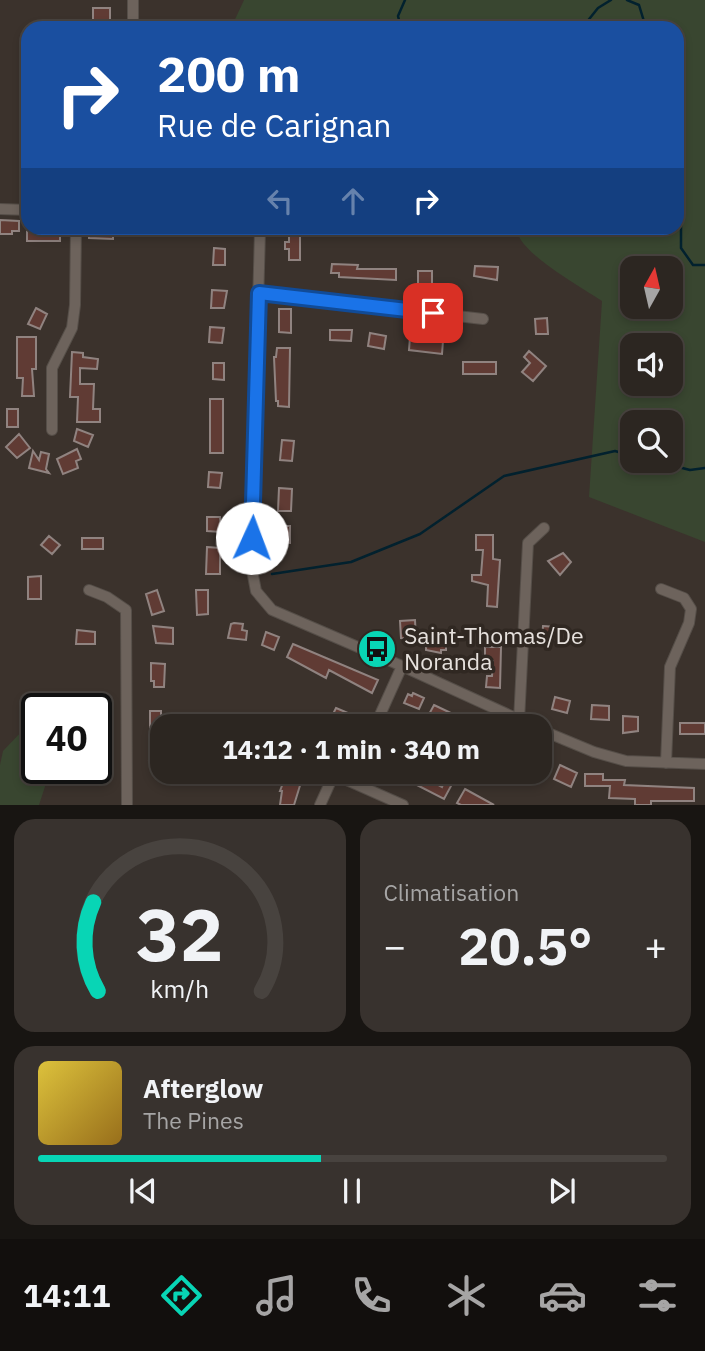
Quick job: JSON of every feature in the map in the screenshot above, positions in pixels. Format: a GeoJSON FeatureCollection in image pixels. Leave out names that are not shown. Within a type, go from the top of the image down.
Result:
{"type":"FeatureCollection","features":[{"type":"Feature","properties":{"kind":"street"},"geometry":{"type":"LineString","coordinates":[[133,0],[133,21]]}},
{"type":"Feature","properties":{"kind":"street"},"geometry":{"type":"LineString","coordinates":[[0,209],[21,210]]}},
{"type":"Feature","properties":{"kind":"street"},"geometry":{"type":"LineString","coordinates":[[51,430],[52,368],[72,328],[75,305],[76,235]]}},
{"type":"Feature","properties":{"kind":"street"},"geometry":{"type":"LineString","coordinates":[[260,235],[251,565],[256,591],[272,610],[504,714]]}},
{"type":"Feature","properties":{"kind":"street"},"geometry":{"type":"LineString","coordinates":[[259,293],[483,319]]}},
{"type":"Feature","properties":{"kind":"street"},"geometry":{"type":"LineString","coordinates":[[519,714],[528,543],[544,528]]}},
{"type":"Feature","properties":{"kind":"street"},"geometry":{"type":"LineString","coordinates":[[661,589],[684,598],[691,609],[689,623],[670,667],[666,763]]}},
{"type":"Feature","properties":{"kind":"street"},"geometry":{"type":"LineString","coordinates":[[89,590],[107,597],[126,610],[127,805]]}},
{"type":"Feature","properties":{"kind":"street"},"geometry":{"type":"LineString","coordinates":[[380,714],[402,666]]}},
{"type":"Feature","properties":{"kind":"street"},"geometry":{"type":"LineString","coordinates":[[552,735],[594,752],[626,761],[705,764]]}},
{"type":"Feature","properties":{"kind":"street"},"geometry":{"type":"LineString","coordinates":[[320,805],[329,784]]}},
{"type":"Feature","properties":{"kind":"street"},"geometry":{"type":"LineString","coordinates":[[358,784],[403,805]]}},
{"type":"Feature","properties":{"kind":"green space"},"geometry":{"type":"Polygon","coordinates":[[[244,0],[705,0],[705,542],[589,497],[602,301],[538,258],[519,235],[684,235],[684,21],[234,21],[244,0]]]}},
{"type":"Feature","properties":{"kind":"green space"},"geometry":{"type":"Polygon","coordinates":[[[21,732],[21,784],[46,784],[39,805],[0,805],[0,765],[3,751],[21,732]]]}},
{"type":"Feature","properties":{"kind":"building"},"geometry":{"type":"Polygon","coordinates":[[[93,8],[110,8],[110,21],[93,21],[93,8]]]}},
{"type":"Feature","properties":{"kind":"building"},"geometry":{"type":"Polygon","coordinates":[[[0,220],[19,221],[19,231],[0,234],[0,220]]]}},
{"type":"Feature","properties":{"kind":"building"},"geometry":{"type":"Polygon","coordinates":[[[27,235],[60,235],[60,241],[27,241],[27,235]]]}},
{"type":"Feature","properties":{"kind":"building"},"geometry":{"type":"Polygon","coordinates":[[[89,235],[113,235],[113,239],[89,238],[89,235]]]}},
{"type":"Feature","properties":{"kind":"building"},"geometry":{"type":"Polygon","coordinates":[[[289,236],[300,236],[300,260],[289,260],[289,249],[285,249],[285,242],[289,242],[289,236]]]}},
{"type":"Feature","properties":{"kind":"building"},"geometry":{"type":"Polygon","coordinates":[[[214,248],[225,249],[225,265],[213,265],[214,248]]]}},
{"type":"Feature","properties":{"kind":"building"},"geometry":{"type":"Polygon","coordinates":[[[332,264],[358,265],[357,269],[396,269],[396,280],[339,277],[339,273],[331,273],[332,264]]]}},
{"type":"Feature","properties":{"kind":"building"},"geometry":{"type":"Polygon","coordinates":[[[475,266],[498,267],[497,280],[474,276],[475,266]]]}},
{"type":"Feature","properties":{"kind":"building"},"geometry":{"type":"Polygon","coordinates":[[[418,271],[432,271],[432,286],[418,285],[418,271]]]}},
{"type":"Feature","properties":{"kind":"building"},"geometry":{"type":"Polygon","coordinates":[[[212,290],[227,291],[224,308],[211,308],[212,290]]]}},
{"type":"Feature","properties":{"kind":"building"},"geometry":{"type":"Polygon","coordinates":[[[36,308],[47,314],[40,329],[28,324],[36,308]]]}},
{"type":"Feature","properties":{"kind":"building"},"geometry":{"type":"Polygon","coordinates":[[[279,309],[291,309],[291,333],[279,332],[279,309]]]}},
{"type":"Feature","properties":{"kind":"building"},"geometry":{"type":"Polygon","coordinates":[[[547,318],[548,334],[536,334],[535,319],[547,318]]]}},
{"type":"Feature","properties":{"kind":"building"},"geometry":{"type":"Polygon","coordinates":[[[210,327],[224,328],[222,343],[209,342],[210,327]]]}},
{"type":"Feature","properties":{"kind":"building"},"geometry":{"type":"Polygon","coordinates":[[[330,330],[352,330],[351,341],[330,340],[330,330]]]}},
{"type":"Feature","properties":{"kind":"building"},"geometry":{"type":"Polygon","coordinates":[[[370,333],[386,336],[384,349],[368,346],[370,333]]]}},
{"type":"Feature","properties":{"kind":"building"},"geometry":{"type":"Polygon","coordinates":[[[17,337],[36,337],[36,369],[32,369],[34,396],[22,396],[23,378],[17,378],[17,337]]]}},
{"type":"Feature","properties":{"kind":"building"},"geometry":{"type":"Polygon","coordinates":[[[410,337],[440,339],[443,341],[442,354],[409,350],[410,337]]]}},
{"type":"Feature","properties":{"kind":"building"},"geometry":{"type":"Polygon","coordinates":[[[277,348],[290,348],[289,407],[278,406],[276,401],[274,357],[277,348]]]}},
{"type":"Feature","properties":{"kind":"building"},"geometry":{"type":"Polygon","coordinates":[[[529,351],[546,366],[533,381],[522,372],[530,363],[524,357],[529,351]]]}},
{"type":"Feature","properties":{"kind":"building"},"geometry":{"type":"Polygon","coordinates":[[[72,352],[98,359],[97,369],[80,368],[80,384],[94,384],[93,409],[100,409],[100,422],[77,422],[78,397],[70,397],[72,352]]]}},
{"type":"Feature","properties":{"kind":"building"},"geometry":{"type":"Polygon","coordinates":[[[463,362],[496,362],[496,374],[463,374],[463,362]]]}},
{"type":"Feature","properties":{"kind":"building"},"geometry":{"type":"Polygon","coordinates":[[[213,363],[224,363],[224,380],[213,379],[213,363]]]}},
{"type":"Feature","properties":{"kind":"building"},"geometry":{"type":"Polygon","coordinates":[[[210,399],[223,399],[223,453],[210,453],[210,399]]]}},
{"type":"Feature","properties":{"kind":"building"},"geometry":{"type":"Polygon","coordinates":[[[7,409],[18,409],[18,427],[7,427],[7,409]]]}},
{"type":"Feature","properties":{"kind":"building"},"geometry":{"type":"Polygon","coordinates":[[[77,429],[93,435],[88,447],[74,441],[77,429]]]}},
{"type":"Feature","properties":{"kind":"building"},"geometry":{"type":"Polygon","coordinates":[[[19,434],[30,448],[17,458],[6,447],[19,434]]]}},
{"type":"Feature","properties":{"kind":"building"},"geometry":{"type":"Polygon","coordinates":[[[282,440],[294,441],[292,461],[280,460],[282,440]]]}},
{"type":"Feature","properties":{"kind":"building"},"geometry":{"type":"Polygon","coordinates":[[[77,449],[81,459],[76,461],[78,468],[63,474],[57,459],[77,449]]]}},
{"type":"Feature","properties":{"kind":"building"},"geometry":{"type":"Polygon","coordinates":[[[33,451],[39,460],[41,452],[49,454],[46,469],[49,473],[29,468],[33,451]]]}},
{"type":"Feature","properties":{"kind":"building"},"geometry":{"type":"Polygon","coordinates":[[[209,472],[222,473],[220,488],[208,487],[209,472]]]}},
{"type":"Feature","properties":{"kind":"building"},"geometry":{"type":"Polygon","coordinates":[[[279,488],[292,489],[291,511],[278,511],[279,488]]]}},
{"type":"Feature","properties":{"kind":"building"},"geometry":{"type":"Polygon","coordinates":[[[207,517],[220,517],[221,532],[207,531],[207,517]]]}},
{"type":"Feature","properties":{"kind":"building"},"geometry":{"type":"Polygon","coordinates":[[[278,526],[290,526],[290,543],[278,542],[278,526]]]}},
{"type":"Feature","properties":{"kind":"building"},"geometry":{"type":"Polygon","coordinates":[[[476,535],[493,535],[493,559],[500,560],[497,607],[487,606],[488,585],[472,581],[472,575],[481,575],[483,550],[476,550],[476,535]]]}},
{"type":"Feature","properties":{"kind":"building"},"geometry":{"type":"Polygon","coordinates":[[[49,536],[60,545],[52,554],[41,545],[49,536]]]}},
{"type":"Feature","properties":{"kind":"building"},"geometry":{"type":"Polygon","coordinates":[[[82,538],[103,538],[103,549],[82,549],[82,538]]]}},
{"type":"Feature","properties":{"kind":"building"},"geometry":{"type":"Polygon","coordinates":[[[207,547],[220,548],[220,574],[206,574],[207,547]]]}},
{"type":"Feature","properties":{"kind":"building"},"geometry":{"type":"Polygon","coordinates":[[[563,553],[571,562],[560,575],[548,561],[563,553]]]}},
{"type":"Feature","properties":{"kind":"building"},"geometry":{"type":"Polygon","coordinates":[[[41,576],[41,599],[28,599],[28,577],[41,576]]]}},
{"type":"Feature","properties":{"kind":"building"},"geometry":{"type":"Polygon","coordinates":[[[157,590],[164,611],[152,615],[146,594],[157,590]]]}},
{"type":"Feature","properties":{"kind":"building"},"geometry":{"type":"Polygon","coordinates":[[[196,590],[208,590],[208,614],[197,615],[196,590]]]}},
{"type":"Feature","properties":{"kind":"building"},"geometry":{"type":"Polygon","coordinates":[[[415,620],[416,640],[401,638],[400,621],[415,620]]]}},
{"type":"Feature","properties":{"kind":"building"},"geometry":{"type":"Polygon","coordinates":[[[231,624],[243,624],[242,630],[247,631],[246,640],[228,638],[231,624]]]}},
{"type":"Feature","properties":{"kind":"building"},"geometry":{"type":"Polygon","coordinates":[[[153,626],[173,628],[173,644],[156,643],[153,626]]]}},
{"type":"Feature","properties":{"kind":"building"},"geometry":{"type":"Polygon","coordinates":[[[543,626],[556,627],[555,640],[542,639],[543,626]]]}},
{"type":"Feature","properties":{"kind":"building"},"geometry":{"type":"Polygon","coordinates":[[[77,630],[95,632],[95,644],[76,644],[77,630]]]}},
{"type":"Feature","properties":{"kind":"building"},"geometry":{"type":"Polygon","coordinates":[[[266,632],[279,637],[274,650],[262,645],[266,632]]]}},
{"type":"Feature","properties":{"kind":"building"},"geometry":{"type":"Polygon","coordinates":[[[427,635],[446,636],[446,650],[441,650],[441,653],[426,650],[427,635]]]}},
{"type":"Feature","properties":{"kind":"building"},"geometry":{"type":"Polygon","coordinates":[[[293,644],[378,680],[372,693],[329,670],[326,678],[287,657],[293,644]]]}},
{"type":"Feature","properties":{"kind":"building"},"geometry":{"type":"Polygon","coordinates":[[[485,647],[501,647],[500,688],[486,687],[487,676],[492,676],[493,661],[485,660],[485,647]]]}},
{"type":"Feature","properties":{"kind":"building"},"geometry":{"type":"Polygon","coordinates":[[[151,663],[165,664],[164,687],[154,687],[154,681],[151,681],[151,663]]]}},
{"type":"Feature","properties":{"kind":"building"},"geometry":{"type":"Polygon","coordinates":[[[413,693],[424,698],[419,709],[404,703],[408,694],[412,696],[413,693]]]}},
{"type":"Feature","properties":{"kind":"building"},"geometry":{"type":"Polygon","coordinates":[[[555,697],[570,701],[567,713],[552,709],[555,697]]]}},
{"type":"Feature","properties":{"kind":"building"},"geometry":{"type":"Polygon","coordinates":[[[434,705],[453,714],[429,714],[434,705]]]}},
{"type":"Feature","properties":{"kind":"building"},"geometry":{"type":"Polygon","coordinates":[[[592,705],[609,706],[609,720],[591,719],[592,705]]]}},
{"type":"Feature","properties":{"kind":"building"},"geometry":{"type":"Polygon","coordinates":[[[336,708],[348,713],[348,714],[333,714],[336,708]]]}},
{"type":"Feature","properties":{"kind":"building"},"geometry":{"type":"Polygon","coordinates":[[[150,711],[161,711],[161,714],[150,714],[150,711]]]}},
{"type":"Feature","properties":{"kind":"building"},"geometry":{"type":"Polygon","coordinates":[[[623,716],[638,717],[638,731],[623,733],[623,716]]]}},
{"type":"Feature","properties":{"kind":"building"},"geometry":{"type":"Polygon","coordinates":[[[680,723],[705,723],[705,734],[680,734],[680,723]]]}},
{"type":"Feature","properties":{"kind":"building"},"geometry":{"type":"Polygon","coordinates":[[[560,765],[577,773],[571,787],[554,779],[560,765]]]}},
{"type":"Feature","properties":{"kind":"building"},"geometry":{"type":"Polygon","coordinates":[[[585,774],[603,774],[603,780],[625,780],[624,785],[694,788],[694,801],[651,801],[651,805],[635,805],[635,799],[609,798],[610,786],[585,786],[585,774]]]}},
{"type":"Feature","properties":{"kind":"building"},"geometry":{"type":"Polygon","coordinates":[[[283,784],[300,784],[294,805],[280,805],[283,784]]]}},
{"type":"Feature","properties":{"kind":"building"},"geometry":{"type":"Polygon","coordinates":[[[415,784],[437,784],[442,787],[448,784],[451,786],[444,799],[415,784]]]}},
{"type":"Feature","properties":{"kind":"building"},"geometry":{"type":"Polygon","coordinates":[[[465,789],[494,805],[457,803],[465,789]]]}},
{"type":"Feature","properties":{"kind":"waterway"},"geometry":{"type":"LineString","coordinates":[[399,21],[398,16],[405,0]]}},
{"type":"Feature","properties":{"kind":"waterway"},"geometry":{"type":"LineString","coordinates":[[588,21],[598,8],[611,0]]}},
{"type":"Feature","properties":{"kind":"waterway"},"geometry":{"type":"LineString","coordinates":[[627,0],[639,5],[644,21]]}},
{"type":"Feature","properties":{"kind":"waterway"},"geometry":{"type":"LineString","coordinates":[[681,235],[681,248],[693,265],[705,265]]}},
{"type":"Feature","properties":{"kind":"waterway"},"geometry":{"type":"LineString","coordinates":[[272,574],[351,562],[420,534],[504,476],[615,451],[620,452]]}},
{"type":"Feature","properties":{"kind":"waterway"},"geometry":{"type":"LineString","coordinates":[[683,468],[705,468]]}},
{"type":"Feature","properties":{"kind":"place","name":"Saint-Thomas/De Noranda"},"geometry":{"type":"Point","coordinates":[377,649]}},
{"type":"Feature","properties":{"kind":"route"},"geometry":{"type":"LineString","coordinates":[[252,538],[259,293],[433,313]]}}]}
